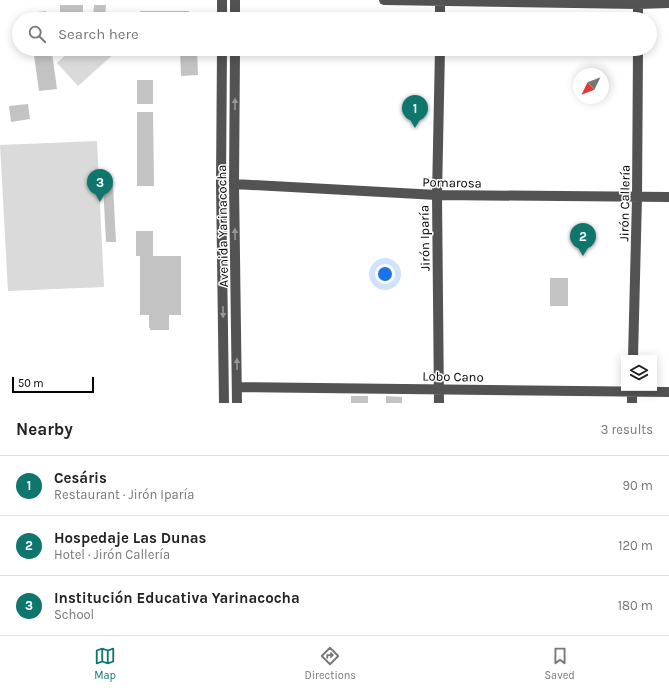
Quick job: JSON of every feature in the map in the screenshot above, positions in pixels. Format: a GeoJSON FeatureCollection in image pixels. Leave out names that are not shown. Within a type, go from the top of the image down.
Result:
{"type":"FeatureCollection","features":[{"type":"Feature","properties":{"kind":"street"},"geometry":{"type":"LineString","coordinates":[[222,0],[222,12]]}},
{"type":"Feature","properties":{"kind":"street"},"geometry":{"type":"LineString","coordinates":[[235,12],[236,0]]}},
{"type":"Feature","properties":{"kind":"street"},"geometry":{"type":"LineString","coordinates":[[384,0],[669,3]]}},
{"type":"Feature","properties":{"kind":"street"},"geometry":{"type":"LineString","coordinates":[[440,0],[440,12]]}},
{"type":"Feature","properties":{"kind":"street","name":"Avenida Yarinacocha"},"geometry":{"type":"LineString","coordinates":[[222,56],[221,184],[224,403]]}},
{"type":"Feature","properties":{"kind":"street","name":"Avenida Yarinacocha"},"geometry":{"type":"LineString","coordinates":[[235,56],[234,184],[237,403]]}},
{"type":"Feature","properties":{"kind":"street","name":"Jirón Iparía"},"geometry":{"type":"LineString","coordinates":[[439,403],[437,195],[440,56]]}},
{"type":"Feature","properties":{"kind":"street","name":"Jirón Callería"},"geometry":{"type":"LineString","coordinates":[[633,355],[637,198],[638,56]]}},
{"type":"Feature","properties":{"kind":"street","name":"Pomarosa"},"geometry":{"type":"LineString","coordinates":[[234,184],[437,195],[637,198],[669,197]]}},
{"type":"Feature","properties":{"kind":"street","name":"Lobo Cano"},"geometry":{"type":"LineString","coordinates":[[237,387],[621,390]]}},
{"type":"Feature","properties":{"kind":"street"},"geometry":{"type":"LineString","coordinates":[[632,391],[632,403]]}},
{"type":"Feature","properties":{"kind":"street","name":"Lobo Cano"},"geometry":{"type":"LineString","coordinates":[[650,391],[669,392]]}},
{"type":"Feature","properties":{"kind":"shaded area"},"geometry":{"type":"Polygon","coordinates":[[[64,56],[112,56],[78,86],[57,63],[64,56]]]}},
{"type":"Feature","properties":{"kind":"shaded area"},"geometry":{"type":"Polygon","coordinates":[[[97,141],[104,287],[8,291],[0,145],[97,141]]]}},
{"type":"Feature","properties":{"kind":"building"},"geometry":{"type":"Polygon","coordinates":[[[60,5],[83,5],[83,12],[60,12],[60,5]]]}},
{"type":"Feature","properties":{"kind":"building"},"geometry":{"type":"Polygon","coordinates":[[[94,5],[106,5],[105,12],[93,12],[94,5]]]}},
{"type":"Feature","properties":{"kind":"building"},"geometry":{"type":"Polygon","coordinates":[[[140,11],[189,11],[189,12],[140,11]]]}},
{"type":"Feature","properties":{"kind":"building"},"geometry":{"type":"Polygon","coordinates":[[[34,56],[52,56],[57,89],[39,91],[34,56]]]}},
{"type":"Feature","properties":{"kind":"building"},"geometry":{"type":"Polygon","coordinates":[[[180,56],[197,56],[198,75],[181,76],[180,56]]]}},
{"type":"Feature","properties":{"kind":"building"},"geometry":{"type":"Polygon","coordinates":[[[137,80],[153,80],[153,104],[137,104],[137,80]]]}},
{"type":"Feature","properties":{"kind":"building"},"geometry":{"type":"Polygon","coordinates":[[[28,104],[30,119],[11,122],[9,106],[28,104]]]}},
{"type":"Feature","properties":{"kind":"building"},"geometry":{"type":"Polygon","coordinates":[[[137,112],[153,112],[154,186],[137,186],[137,112]]]}},
{"type":"Feature","properties":{"kind":"building"},"geometry":{"type":"Polygon","coordinates":[[[103,185],[113,185],[116,242],[106,242],[103,185]]]}},
{"type":"Feature","properties":{"kind":"building"},"geometry":{"type":"Polygon","coordinates":[[[136,231],[153,231],[153,256],[181,256],[181,315],[169,315],[169,330],[150,330],[149,315],[140,315],[140,256],[136,256],[136,231]]]}},
{"type":"Feature","properties":{"kind":"building"},"geometry":{"type":"Polygon","coordinates":[[[550,278],[568,278],[568,306],[550,306],[550,278]]]}},
{"type":"Feature","properties":{"kind":"building"},"geometry":{"type":"Polygon","coordinates":[[[351,396],[368,396],[368,403],[351,403],[351,396]]]}},
{"type":"Feature","properties":{"kind":"building"},"geometry":{"type":"Polygon","coordinates":[[[386,396],[402,397],[402,403],[386,403],[386,396]]]}},
{"type":"Feature","properties":{"kind":"place","name":"Cesáris"},"geometry":{"type":"Point","coordinates":[415,128]}},
{"type":"Feature","properties":{"kind":"place","name":"Institución Educativa Yarinacocha"},"geometry":{"type":"Point","coordinates":[100,202]}},
{"type":"Feature","properties":{"kind":"place","name":"Hospedaje Las Dunas"},"geometry":{"type":"Point","coordinates":[583,256]}}]}
